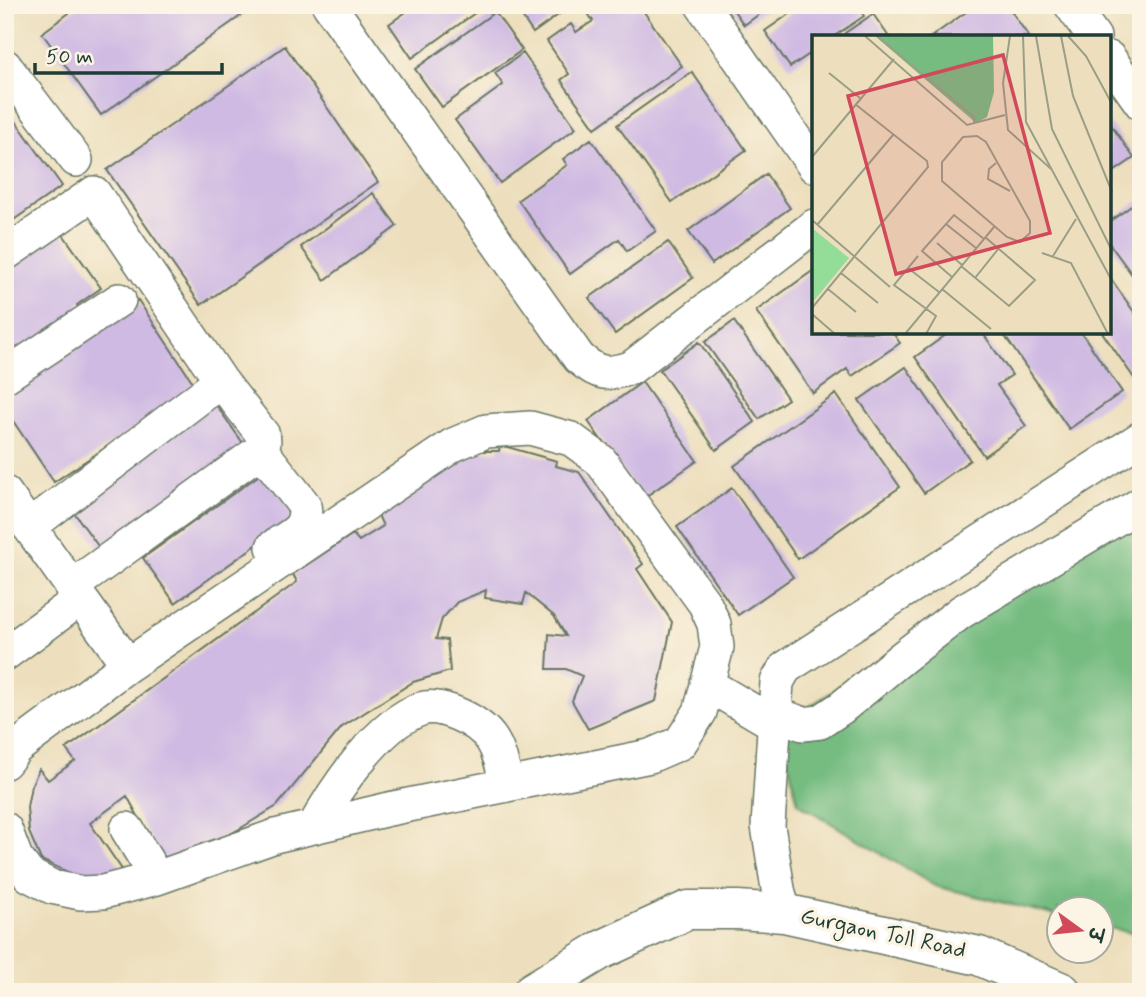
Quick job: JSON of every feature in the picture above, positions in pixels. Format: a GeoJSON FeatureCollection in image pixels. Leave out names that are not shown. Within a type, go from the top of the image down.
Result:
{"type":"FeatureCollection","features":[{"type":"Feature","properties":{"kind":"main road"},"geometry":{"type":"LineString","coordinates":[[532,992],[601,950],[688,910],[784,912]]}},
{"type":"Feature","properties":{"kind":"main road","name":"Gurgaon Toll Road"},"geometry":{"type":"LineString","coordinates":[[784,912],[979,956],[1062,992]]}},
{"type":"Feature","properties":{"kind":"street"},"geometry":{"type":"LineString","coordinates":[[329,5],[579,358],[591,368],[611,374],[631,368],[812,228]]}},
{"type":"Feature","properties":{"kind":"street"},"geometry":{"type":"LineString","coordinates":[[702,5],[812,163]]}},
{"type":"Feature","properties":{"kind":"street"},"geometry":{"type":"LineString","coordinates":[[1123,61],[1141,103]]}},
{"type":"Feature","properties":{"kind":"street"},"geometry":{"type":"LineString","coordinates":[[9,81],[76,160]]}},
{"type":"Feature","properties":{"kind":"street"},"geometry":{"type":"LineString","coordinates":[[5,254],[94,193],[220,381],[262,435],[264,445],[75,593],[5,654]]}},
{"type":"Feature","properties":{"kind":"street"},"geometry":{"type":"LineString","coordinates":[[5,376],[119,300]]}},
{"type":"Feature","properties":{"kind":"street"},"geometry":{"type":"LineString","coordinates":[[29,527],[220,381]]}},
{"type":"Feature","properties":{"kind":"street"},"geometry":{"type":"LineString","coordinates":[[5,829],[16,858],[29,875],[52,887],[81,893],[103,892],[157,878],[275,836],[389,809],[650,756],[680,743],[700,712],[717,647],[714,624],[705,604],[600,460],[571,439],[530,428],[486,431],[453,445],[124,660]]}},
{"type":"Feature","properties":{"kind":"street","name":"Gurgaon Toll Road"},"geometry":{"type":"LineString","coordinates":[[784,912],[768,826],[777,682],[785,668],[1141,438]]}},
{"type":"Feature","properties":{"kind":"street"},"geometry":{"type":"LineString","coordinates":[[5,762],[16,748],[56,730],[124,660],[299,529],[306,515],[304,505],[261,450]]}},
{"type":"Feature","properties":{"kind":"street"},"geometry":{"type":"LineString","coordinates":[[5,493],[124,660]]}},
{"type":"Feature","properties":{"kind":"street"},"geometry":{"type":"LineString","coordinates":[[707,684],[774,718],[803,724],[820,722],[961,612],[1141,504]]}},
{"type":"Feature","properties":{"kind":"street"},"geometry":{"type":"LineString","coordinates":[[314,827],[328,802],[378,738],[404,718],[423,708],[444,709],[468,719],[485,731],[498,749],[507,785]]}},
{"type":"Feature","properties":{"kind":"street"},"geometry":{"type":"LineString","coordinates":[[127,829],[157,878]]}},
{"type":"Feature","properties":{"kind":"green space"},"geometry":{"type":"Polygon","coordinates":[[[1141,490],[1141,935],[1114,929],[1114,895],[1044,895],[1044,913],[935,886],[798,803],[780,726],[1141,490]]]}},
{"type":"Feature","properties":{"kind":"building"},"geometry":{"type":"Polygon","coordinates":[[[80,5],[246,5],[249,10],[101,115],[42,33],[80,5]]]}},
{"type":"Feature","properties":{"kind":"building"},"geometry":{"type":"Polygon","coordinates":[[[416,5],[486,5],[412,58],[389,24],[416,5]]]}},
{"type":"Feature","properties":{"kind":"building"},"geometry":{"type":"Polygon","coordinates":[[[514,5],[572,5],[533,33],[514,5]]]}},
{"type":"Feature","properties":{"kind":"building"},"geometry":{"type":"Polygon","coordinates":[[[597,5],[639,5],[682,66],[595,128],[561,80],[569,74],[547,41],[571,24],[576,32],[593,21],[587,12],[597,5]]]}},
{"type":"Feature","properties":{"kind":"building"},"geometry":{"type":"Polygon","coordinates":[[[730,5],[772,5],[744,25],[730,5]]]}},
{"type":"Feature","properties":{"kind":"building"},"geometry":{"type":"Polygon","coordinates":[[[802,5],[856,5],[864,16],[836,35],[812,35],[812,52],[790,67],[765,31],[802,5]]]}},
{"type":"Feature","properties":{"kind":"building"},"geometry":{"type":"Polygon","coordinates":[[[976,5],[1007,5],[1028,35],[934,35],[976,5]]]}},
{"type":"Feature","properties":{"kind":"building"},"geometry":{"type":"Polygon","coordinates":[[[495,12],[522,50],[442,107],[415,69],[495,12]]]}},
{"type":"Feature","properties":{"kind":"building"},"geometry":{"type":"Polygon","coordinates":[[[873,14],[888,35],[846,35],[845,33],[873,14]]]}},
{"type":"Feature","properties":{"kind":"building"},"geometry":{"type":"Polygon","coordinates":[[[285,46],[378,182],[201,305],[107,170],[285,46]]]}},
{"type":"Feature","properties":{"kind":"building"},"geometry":{"type":"Polygon","coordinates":[[[523,53],[576,128],[500,183],[455,120],[503,85],[495,73],[523,53]]]}},
{"type":"Feature","properties":{"kind":"building"},"geometry":{"type":"Polygon","coordinates":[[[692,72],[746,150],[672,202],[617,125],[692,72]]]}},
{"type":"Feature","properties":{"kind":"building"},"geometry":{"type":"Polygon","coordinates":[[[5,106],[62,186],[5,226],[5,106]]]}},
{"type":"Feature","properties":{"kind":"building"},"geometry":{"type":"Polygon","coordinates":[[[1111,125],[1134,158],[1111,174],[1111,125]]]}},
{"type":"Feature","properties":{"kind":"building"},"geometry":{"type":"Polygon","coordinates":[[[591,139],[656,231],[627,251],[619,239],[570,274],[518,200],[567,165],[563,159],[591,139]]]}},
{"type":"Feature","properties":{"kind":"building"},"geometry":{"type":"Polygon","coordinates":[[[766,174],[790,208],[712,264],[688,231],[766,174]]]}},
{"type":"Feature","properties":{"kind":"building"},"geometry":{"type":"Polygon","coordinates":[[[373,193],[397,226],[325,280],[301,247],[373,193]]]}},
{"type":"Feature","properties":{"kind":"building"},"geometry":{"type":"Polygon","coordinates":[[[1141,199],[1141,287],[1111,246],[1111,221],[1141,199]]]}},
{"type":"Feature","properties":{"kind":"building"},"geometry":{"type":"Polygon","coordinates":[[[62,233],[101,288],[77,305],[86,319],[5,375],[5,266],[62,233]]]}},
{"type":"Feature","properties":{"kind":"building"},"geometry":{"type":"Polygon","coordinates":[[[668,242],[693,278],[615,334],[589,298],[668,242]]]}},
{"type":"Feature","properties":{"kind":"building"},"geometry":{"type":"Polygon","coordinates":[[[812,271],[812,334],[893,334],[900,343],[852,376],[847,369],[813,393],[756,311],[812,271]]]}},
{"type":"Feature","properties":{"kind":"building"},"geometry":{"type":"Polygon","coordinates":[[[1111,279],[1141,322],[1141,388],[1103,334],[1111,334],[1111,279]]]}},
{"type":"Feature","properties":{"kind":"building"},"geometry":{"type":"Polygon","coordinates":[[[138,300],[196,387],[54,482],[5,409],[5,390],[138,300]]]}},
{"type":"Feature","properties":{"kind":"building"},"geometry":{"type":"Polygon","coordinates":[[[734,321],[788,399],[759,419],[705,342],[734,321]]]}},
{"type":"Feature","properties":{"kind":"building"},"geometry":{"type":"Polygon","coordinates":[[[947,334],[983,334],[1012,375],[997,385],[1026,426],[984,456],[915,357],[947,334]]]}},
{"type":"Feature","properties":{"kind":"building"},"geometry":{"type":"Polygon","coordinates":[[[1003,334],[1082,334],[1122,392],[1069,429],[1003,334]]]}},
{"type":"Feature","properties":{"kind":"building"},"geometry":{"type":"Polygon","coordinates":[[[699,342],[755,422],[716,450],[660,370],[699,342]]]}},
{"type":"Feature","properties":{"kind":"building"},"geometry":{"type":"Polygon","coordinates":[[[906,367],[970,460],[924,493],[859,400],[906,367]]]}},
{"type":"Feature","properties":{"kind":"building"},"geometry":{"type":"Polygon","coordinates":[[[642,382],[697,461],[642,499],[588,421],[642,382]]]}},
{"type":"Feature","properties":{"kind":"building"},"geometry":{"type":"Polygon","coordinates":[[[836,394],[900,487],[798,559],[734,466],[836,394]]]}},
{"type":"Feature","properties":{"kind":"building"},"geometry":{"type":"Polygon","coordinates":[[[214,402],[245,446],[101,550],[70,507],[214,402]]]}},
{"type":"Feature","properties":{"kind":"building"},"geometry":{"type":"Polygon","coordinates":[[[500,445],[557,461],[556,466],[579,472],[643,564],[637,569],[672,622],[656,701],[588,729],[572,701],[582,676],[566,669],[547,669],[549,634],[566,636],[554,616],[526,593],[523,604],[485,598],[486,590],[457,602],[442,619],[436,639],[447,640],[450,671],[413,682],[342,727],[277,806],[241,828],[167,869],[127,796],[90,823],[123,871],[96,880],[70,873],[41,860],[29,832],[27,807],[31,786],[39,769],[48,780],[75,761],[66,749],[297,582],[293,574],[353,534],[359,541],[383,526],[378,515],[465,451],[499,451],[500,445]]]}},
{"type":"Feature","properties":{"kind":"building"},"geometry":{"type":"Polygon","coordinates":[[[269,468],[301,513],[175,603],[143,558],[269,468]]]}},
{"type":"Feature","properties":{"kind":"building"},"geometry":{"type":"Polygon","coordinates":[[[732,488],[793,577],[738,615],[677,527],[732,488]]]}}]}
